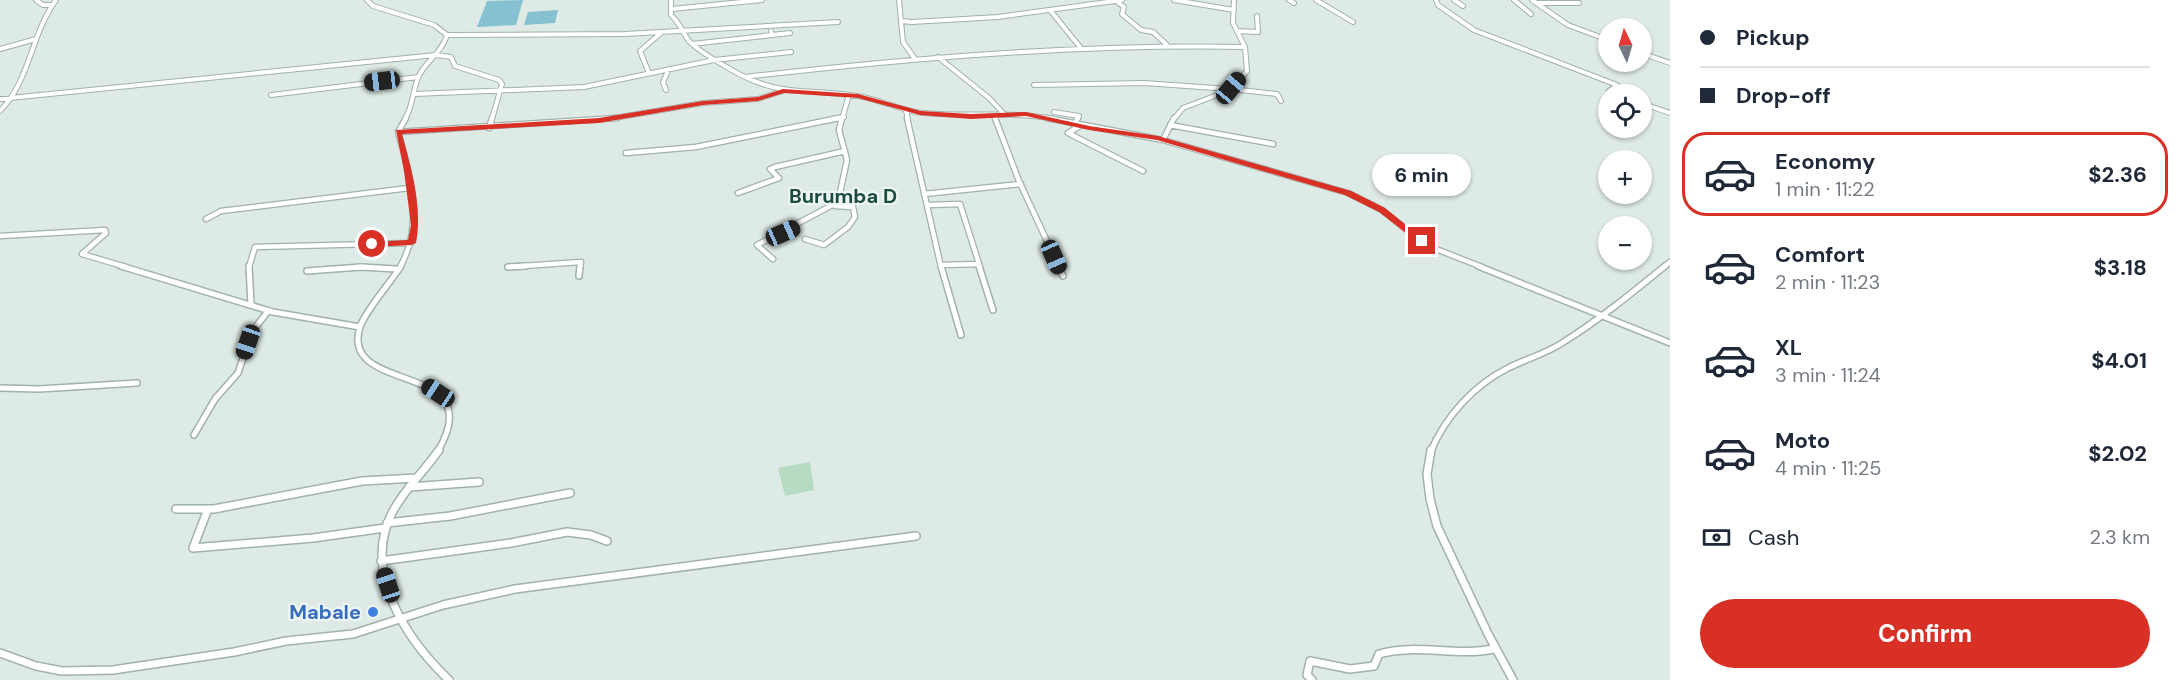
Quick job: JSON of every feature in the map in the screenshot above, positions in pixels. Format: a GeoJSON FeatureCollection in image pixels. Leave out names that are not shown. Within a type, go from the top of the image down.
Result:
{"type":"FeatureCollection","features":[{"type":"Feature","properties":{"kind":"street"},"geometry":{"type":"LineString","coordinates":[[36,0],[43,5],[51,5]]}},
{"type":"Feature","properties":{"kind":"street"},"geometry":{"type":"LineString","coordinates":[[0,111],[14,97],[36,39],[51,5],[56,0]]}},
{"type":"Feature","properties":{"kind":"street"},"geometry":{"type":"LineString","coordinates":[[367,0],[373,6],[434,25],[447,35],[502,32],[584,35],[661,33],[838,22]]}},
{"type":"Feature","properties":{"kind":"street"},"geometry":{"type":"LineString","coordinates":[[671,0],[671,17],[680,23],[692,44],[714,60],[763,86],[783,91],[849,95],[906,111],[971,116],[1026,114],[1163,140],[1348,193],[1382,210],[1413,235],[1436,249],[1670,343]]}},
{"type":"Feature","properties":{"kind":"street"},"geometry":{"type":"LineString","coordinates":[[672,9],[762,0]]}},
{"type":"Feature","properties":{"kind":"street"},"geometry":{"type":"LineString","coordinates":[[899,0],[900,31],[903,43],[915,59]]}},
{"type":"Feature","properties":{"kind":"street"},"geometry":{"type":"LineString","coordinates":[[901,21],[969,20],[1122,0]]}},
{"type":"Feature","properties":{"kind":"street"},"geometry":{"type":"LineString","coordinates":[[1174,0],[1234,10]]}},
{"type":"Feature","properties":{"kind":"street"},"geometry":{"type":"LineString","coordinates":[[1163,140],[1177,113],[1183,108],[1231,89],[1246,71],[1245,47],[1233,23],[1234,0]]}},
{"type":"Feature","properties":{"kind":"street"},"geometry":{"type":"LineString","coordinates":[[1289,0],[1294,3]]}},
{"type":"Feature","properties":{"kind":"street"},"geometry":{"type":"LineString","coordinates":[[1316,0],[1353,22]]}},
{"type":"Feature","properties":{"kind":"street"},"geometry":{"type":"LineString","coordinates":[[1436,0],[1438,5],[1469,27],[1616,84]]}},
{"type":"Feature","properties":{"kind":"street"},"geometry":{"type":"LineString","coordinates":[[1454,0],[1463,6]]}},
{"type":"Feature","properties":{"kind":"street"},"geometry":{"type":"LineString","coordinates":[[1514,0],[1531,14]]}},
{"type":"Feature","properties":{"kind":"street"},"geometry":{"type":"LineString","coordinates":[[1532,0],[1568,25],[1598,36]]}},
{"type":"Feature","properties":{"kind":"street"},"geometry":{"type":"LineString","coordinates":[[1537,3],[1579,4],[1574,0]]}},
{"type":"Feature","properties":{"kind":"street"},"geometry":{"type":"LineString","coordinates":[[1116,1],[1124,7],[1122,14],[1141,30],[1153,32],[1167,45]]}},
{"type":"Feature","properties":{"kind":"street"},"geometry":{"type":"LineString","coordinates":[[1050,10],[1080,48]]}},
{"type":"Feature","properties":{"kind":"street"},"geometry":{"type":"LineString","coordinates":[[1237,31],[1258,32],[1257,16]]}},
{"type":"Feature","properties":{"kind":"street"},"geometry":{"type":"LineString","coordinates":[[649,73],[640,51],[661,33]]}},
{"type":"Feature","properties":{"kind":"street"},"geometry":{"type":"LineString","coordinates":[[692,44],[771,33],[790,33]]}},
{"type":"Feature","properties":{"kind":"street"},"geometry":{"type":"LineString","coordinates":[[447,35],[444,45],[418,77],[412,107],[398,132],[408,171],[415,225],[411,243],[398,269],[360,327],[359,342],[365,362],[374,369],[424,384],[438,393],[451,418],[447,434],[409,487],[386,525],[381,561],[399,618],[423,652],[449,680]]}},
{"type":"Feature","properties":{"kind":"street"},"geometry":{"type":"LineString","coordinates":[[0,49],[36,39]]}},
{"type":"Feature","properties":{"kind":"street"},"geometry":{"type":"LineString","coordinates":[[744,77],[938,57],[1080,48],[1167,45],[1245,47]]}},
{"type":"Feature","properties":{"kind":"street"},"geometry":{"type":"LineString","coordinates":[[415,94],[588,87],[714,60],[791,52]]}},
{"type":"Feature","properties":{"kind":"street"},"geometry":{"type":"LineString","coordinates":[[0,99],[436,55],[451,57],[455,66],[499,80],[502,84],[489,128]]}},
{"type":"Feature","properties":{"kind":"street"},"geometry":{"type":"LineString","coordinates":[[938,57],[1004,114]]}},
{"type":"Feature","properties":{"kind":"street"},"geometry":{"type":"LineString","coordinates":[[1652,57],[1670,63]]}},
{"type":"Feature","properties":{"kind":"street"},"geometry":{"type":"LineString","coordinates":[[663,80],[669,69]]}},
{"type":"Feature","properties":{"kind":"street"},"geometry":{"type":"LineString","coordinates":[[655,72],[663,80],[666,90]]}},
{"type":"Feature","properties":{"kind":"street"},"geometry":{"type":"LineString","coordinates":[[271,95],[418,77]]}},
{"type":"Feature","properties":{"kind":"street"},"geometry":{"type":"LineString","coordinates":[[1034,85],[1144,83],[1277,94],[1281,101]]}},
{"type":"Feature","properties":{"kind":"street"},"geometry":{"type":"LineString","coordinates":[[398,132],[611,119],[703,103],[758,99],[774,96],[783,91]]}},
{"type":"Feature","properties":{"kind":"street"},"geometry":{"type":"LineString","coordinates":[[835,206],[846,170],[845,151],[839,130],[849,95]]}},
{"type":"Feature","properties":{"kind":"street"},"geometry":{"type":"LineString","coordinates":[[1652,107],[1670,114]]}},
{"type":"Feature","properties":{"kind":"street"},"geometry":{"type":"LineString","coordinates":[[906,111],[940,265],[960,335]]}},
{"type":"Feature","properties":{"kind":"street"},"geometry":{"type":"LineString","coordinates":[[1054,112],[1079,116],[1077,125],[1068,133],[1143,171]]}},
{"type":"Feature","properties":{"kind":"street"},"geometry":{"type":"LineString","coordinates":[[994,115],[1021,184],[1063,276]]}},
{"type":"Feature","properties":{"kind":"street"},"geometry":{"type":"LineString","coordinates":[[626,153],[696,147],[844,117]]}},
{"type":"Feature","properties":{"kind":"street"},"geometry":{"type":"LineString","coordinates":[[1170,125],[1273,144]]}},
{"type":"Feature","properties":{"kind":"street"},"geometry":{"type":"LineString","coordinates":[[738,193],[779,178],[770,169],[775,167],[845,151]]}},
{"type":"Feature","properties":{"kind":"street"},"geometry":{"type":"LineString","coordinates":[[924,194],[1021,184]]}},
{"type":"Feature","properties":{"kind":"street"},"geometry":{"type":"LineString","coordinates":[[206,219],[221,211],[409,188]]}},
{"type":"Feature","properties":{"kind":"street"},"geometry":{"type":"LineString","coordinates":[[927,206],[960,204],[993,310]]}},
{"type":"Feature","properties":{"kind":"street"},"geometry":{"type":"LineString","coordinates":[[773,259],[757,245],[835,206],[854,207],[855,218],[824,245],[805,239]]}},
{"type":"Feature","properties":{"kind":"street"},"geometry":{"type":"LineString","coordinates":[[0,236],[105,230],[106,233],[82,254],[268,310],[360,327]]}},
{"type":"Feature","properties":{"kind":"street"},"geometry":{"type":"LineString","coordinates":[[251,305],[249,265],[255,247],[411,243]]}},
{"type":"Feature","properties":{"kind":"street"},"geometry":{"type":"LineString","coordinates":[[508,267],[581,262],[579,276]]}},
{"type":"Feature","properties":{"kind":"street"},"geometry":{"type":"LineString","coordinates":[[1513,680],[1493,649],[1435,524],[1425,469],[1430,451],[1439,431],[1462,404],[1493,377],[1520,362],[1562,344],[1579,330],[1605,315],[1670,262]]}},
{"type":"Feature","properties":{"kind":"street"},"geometry":{"type":"LineString","coordinates":[[940,265],[979,264]]}},
{"type":"Feature","properties":{"kind":"street"},"geometry":{"type":"LineString","coordinates":[[307,270],[361,267],[398,269]]}},
{"type":"Feature","properties":{"kind":"street"},"geometry":{"type":"LineString","coordinates":[[195,435],[215,399],[238,373],[252,332],[268,310]]}},
{"type":"Feature","properties":{"kind":"street"},"geometry":{"type":"LineString","coordinates":[[0,388],[39,389],[137,383]]}},
{"type":"Feature","properties":{"kind":"street"},"geometry":{"type":"LineString","coordinates":[[176,509],[208,509],[362,481],[416,478]]}},
{"type":"Feature","properties":{"kind":"street"},"geometry":{"type":"LineString","coordinates":[[409,487],[479,482]]}},
{"type":"Feature","properties":{"kind":"street"},"geometry":{"type":"LineString","coordinates":[[208,509],[193,548],[313,538],[450,516],[570,493]]}},
{"type":"Feature","properties":{"kind":"street"},"geometry":{"type":"LineString","coordinates":[[381,561],[511,543],[567,532],[591,535],[607,541]]}},
{"type":"Feature","properties":{"kind":"street"},"geometry":{"type":"LineString","coordinates":[[0,653],[36,666],[62,671],[113,670],[234,652],[286,641],[353,634],[472,597],[515,589],[916,536]]}},
{"type":"Feature","properties":{"kind":"street"},"geometry":{"type":"LineString","coordinates":[[1312,680],[1306,675],[1310,661],[1347,670],[1365,670],[1374,666],[1379,654],[1394,647],[1462,653],[1479,653],[1493,649]]}},
{"type":"Feature","properties":{"kind":"green space"},"geometry":{"type":"Polygon","coordinates":[[[810,462],[814,490],[785,496],[778,468],[810,462]]]}},
{"type":"Feature","properties":{"kind":"water"},"geometry":{"type":"Polygon","coordinates":[[[523,0],[516,25],[477,27],[487,1],[523,0]]]}},
{"type":"Feature","properties":{"kind":"water"},"geometry":{"type":"Polygon","coordinates":[[[558,10],[555,23],[524,25],[528,12],[558,10]]]}},
{"type":"Feature","properties":{"kind":"place","name":"Mabale"},"geometry":{"type":"Point","coordinates":[373,612]}},
{"type":"Feature","properties":{"kind":"district","name":"Burumba D"},"geometry":{"type":"Point","coordinates":[843,196]}},
{"type":"Feature","properties":{"kind":"route"},"geometry":{"type":"LineString","coordinates":[[372,244],[411,243],[415,225],[408,171],[398,132],[599,121],[688,105],[758,99],[774,96],[783,91],[858,96],[920,113],[971,116],[1022,113],[1089,128],[1158,138],[1348,193],[1389,214],[1422,241]]}}]}
